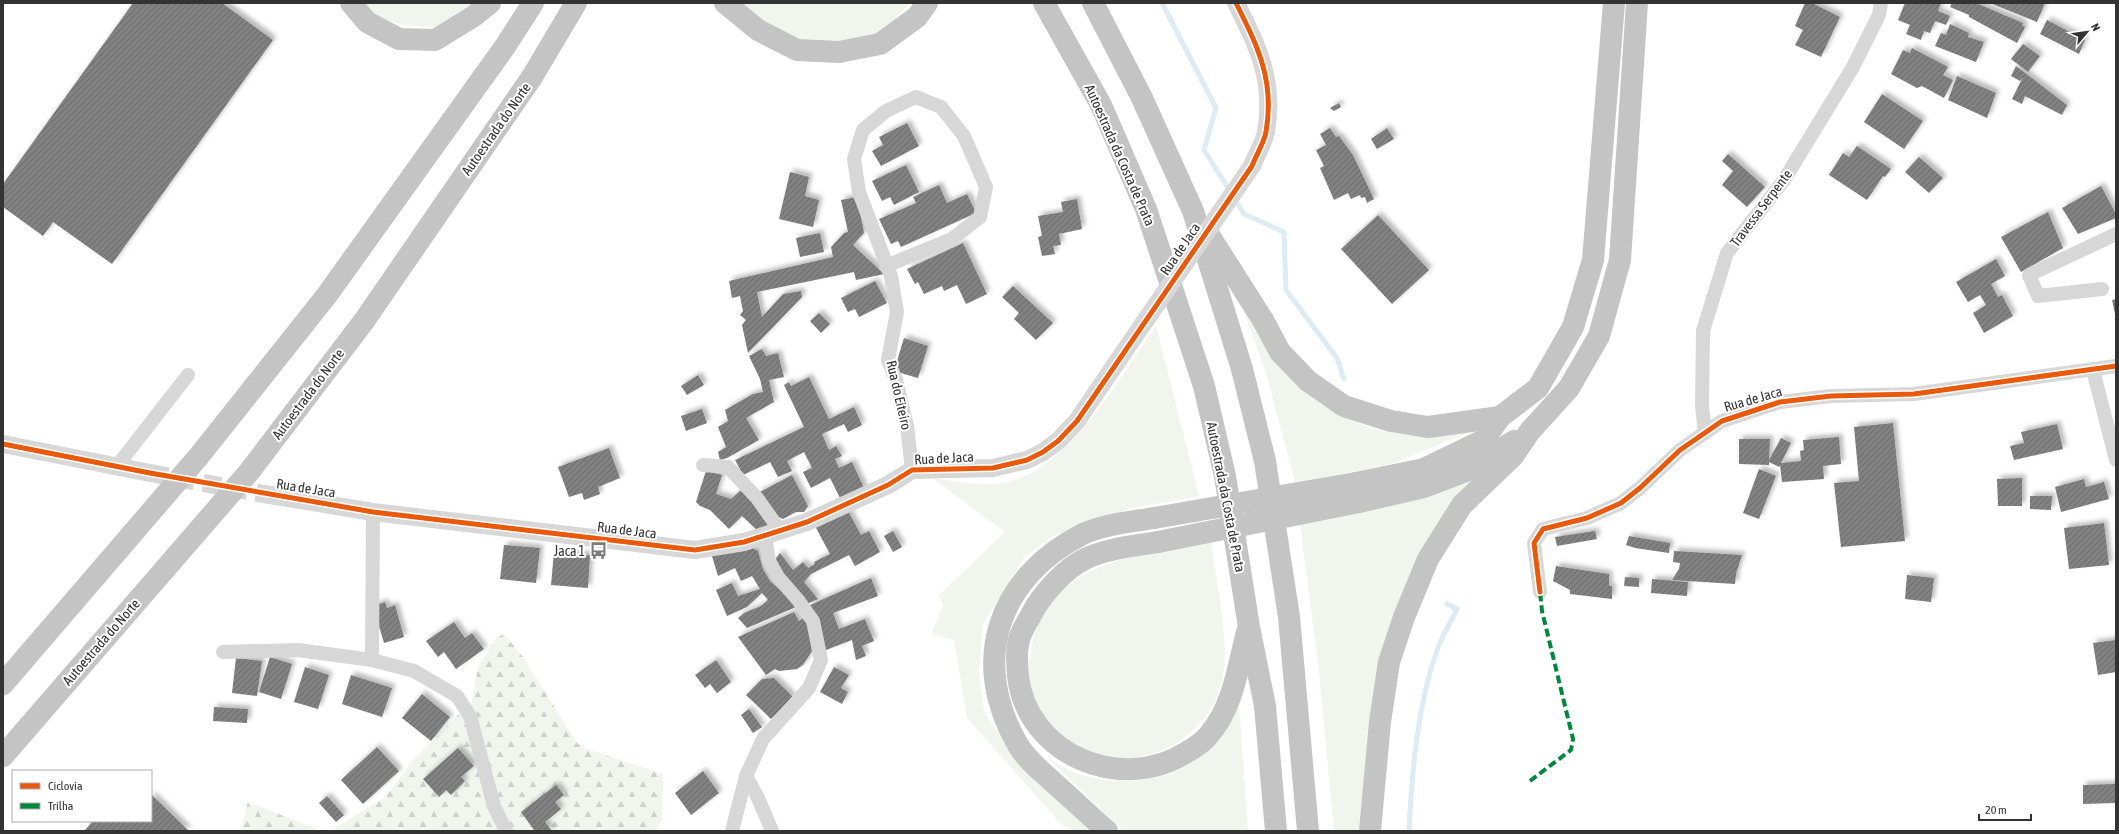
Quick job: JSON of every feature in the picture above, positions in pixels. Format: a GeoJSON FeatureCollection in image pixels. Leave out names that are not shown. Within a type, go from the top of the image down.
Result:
{"type":"FeatureCollection","features":[{"type":"Feature","properties":{"kind":"highway"},"geometry":{"type":"LineString","coordinates":[[351,3],[367,22],[399,39],[435,40],[474,16],[490,3]]}},
{"type":"Feature","properties":{"kind":"highway"},"geometry":{"type":"LineString","coordinates":[[3,684],[199,456],[328,295],[504,48],[533,3]]}},
{"type":"Feature","properties":{"kind":"highway","name":"Autoestrada do Norte"},"geometry":{"type":"LineString","coordinates":[[3,756],[249,472],[364,321],[532,77],[576,3]]}},
{"type":"Feature","properties":{"kind":"highway"},"geometry":{"type":"LineString","coordinates":[[725,3],[758,30],[797,50],[839,52],[880,44],[917,16],[927,3]]}},
{"type":"Feature","properties":{"kind":"highway","name":"Autoestrada da Costa de Prata"},"geometry":{"type":"LineString","coordinates":[[1044,3],[1101,105],[1146,209],[1204,386],[1225,476],[1249,627],[1265,706],[1276,831]]}},
{"type":"Feature","properties":{"kind":"highway"},"geometry":{"type":"LineString","coordinates":[[1093,3],[1142,98],[1193,211],[1242,369],[1265,461],[1289,617],[1308,831]]}},
{"type":"Feature","properties":{"kind":"highway"},"geometry":{"type":"LineString","coordinates":[[1249,627],[1226,708],[1208,736],[1172,762],[1152,768],[1127,770],[1094,765],[1068,753],[1046,736],[1031,716],[1020,688],[1017,665],[1019,640],[1038,601],[1069,570],[1087,558],[1357,493],[1424,469],[1484,440],[1500,417],[1538,388],[1573,327],[1593,260],[1614,3]]}},
{"type":"Feature","properties":{"kind":"highway"},"geometry":{"type":"LineString","coordinates":[[1370,831],[1380,722],[1389,662],[1428,559],[1462,505],[1513,456],[1530,432],[1568,388],[1598,336],[1620,260],[1637,3]]}},
{"type":"Feature","properties":{"kind":"highway"},"geometry":{"type":"LineString","coordinates":[[1193,211],[1259,314],[1280,352],[1308,381],[1338,402],[1344,406],[1391,421],[1428,427],[1500,417]]}},
{"type":"Feature","properties":{"kind":"highway"},"geometry":{"type":"LineString","coordinates":[[1107,831],[1041,770],[1019,746],[1004,720],[995,690],[994,659],[997,632],[1004,608],[1023,580],[1053,552],[1084,534],[1116,524],[1357,493],[1424,487],[1466,471],[1530,432]]}},
{"type":"Feature","properties":{"kind":"street","name":"Rua de Jaca"},"geometry":{"type":"LineString","coordinates":[[264,494],[373,512],[695,550],[773,534],[807,522],[888,485],[912,470],[993,468],[1028,460],[1043,452],[1058,441],[1077,421],[1252,166],[1266,133],[1268,89],[1265,66],[1236,3]]}},
{"type":"Feature","properties":{"kind":"street","name":"Travessa Serpente"},"geometry":{"type":"LineString","coordinates":[[1705,433],[1702,406],[1703,331],[1727,253],[1788,173],[1853,67],[1879,15],[1881,3]]}},
{"type":"Feature","properties":{"kind":"street","name":"Rua do Eiteiro"},"geometry":{"type":"LineString","coordinates":[[886,266],[952,238],[980,217],[986,187],[964,136],[941,108],[916,97],[886,111],[863,130],[854,159],[859,192],[886,266],[891,276],[897,312],[888,360],[896,380],[908,426],[912,470]]}},
{"type":"Feature","properties":{"kind":"street"},"geometry":{"type":"LineString","coordinates":[[2102,289],[2038,296],[2029,275],[2116,234]]}},
{"type":"Feature","properties":{"kind":"street","name":"Rua de Jaca"},"geometry":{"type":"LineString","coordinates":[[1540,592],[1534,543],[1543,529],[1587,518],[1620,503],[1640,488],[1680,450],[1722,420],[1780,402],[1831,396],[1914,394],[2116,366]]}},
{"type":"Feature","properties":{"kind":"street"},"geometry":{"type":"LineString","coordinates":[[2093,370],[2116,460]]}},
{"type":"Feature","properties":{"kind":"street"},"geometry":{"type":"LineString","coordinates":[[117,466],[188,375]]}},
{"type":"Feature","properties":{"kind":"street"},"geometry":{"type":"LineString","coordinates":[[3,444],[150,473]]}},
{"type":"Feature","properties":{"kind":"street"},"geometry":{"type":"LineString","coordinates":[[703,465],[728,467],[757,498],[773,534],[769,561],[778,577],[798,600],[813,621],[821,660],[809,688],[763,739],[746,776],[732,831]]}},
{"type":"Feature","properties":{"kind":"street"},"geometry":{"type":"LineString","coordinates":[[372,660],[373,512]]}},
{"type":"Feature","properties":{"kind":"street"},"geometry":{"type":"LineString","coordinates":[[223,652],[298,650],[372,660],[414,671],[456,696],[470,716],[494,806],[506,831]]}},
{"type":"Feature","properties":{"kind":"street"},"geometry":{"type":"LineString","coordinates":[[746,776],[758,798],[772,831]]}},
{"type":"Feature","properties":{"kind":"green space"},"geometry":{"type":"Polygon","coordinates":[[[366,3],[474,3],[435,27],[401,25],[376,16],[366,3]]]}},
{"type":"Feature","properties":{"kind":"green space"},"geometry":{"type":"Polygon","coordinates":[[[743,3],[910,3],[884,29],[872,35],[858,40],[813,43],[784,36],[772,30],[756,18],[743,3]]]}},
{"type":"Feature","properties":{"kind":"green space"},"geometry":{"type":"Polygon","coordinates":[[[1240,300],[1267,344],[1285,369],[1312,395],[1342,416],[1375,429],[1394,433],[1420,435],[1468,433],[1396,462],[1364,470],[1295,482],[1266,373],[1240,300]]]}},
{"type":"Feature","properties":{"kind":"green space"},"geometry":{"type":"Polygon","coordinates":[[[1156,325],[1199,496],[1132,508],[1052,536],[1024,558],[983,624],[979,672],[984,712],[1016,760],[1090,831],[1075,831],[1062,825],[967,718],[954,640],[931,634],[943,606],[939,595],[1005,532],[932,478],[976,484],[998,483],[1020,478],[1040,468],[1059,453],[1097,412],[1156,325]]]}},
{"type":"Feature","properties":{"kind":"green space"},"geometry":{"type":"Polygon","coordinates":[[[1490,465],[1428,542],[1411,570],[1390,627],[1363,831],[1334,831],[1319,671],[1300,524],[1490,465]]]}},
{"type":"Feature","properties":{"kind":"green space"},"geometry":{"type":"Polygon","coordinates":[[[1211,542],[1222,614],[1225,653],[1221,685],[1214,703],[1203,719],[1191,732],[1176,744],[1159,752],[1141,757],[1122,759],[1103,757],[1082,750],[1072,744],[1045,719],[1038,710],[1031,693],[1029,668],[1032,644],[1037,627],[1049,604],[1067,586],[1091,571],[1107,564],[1141,554],[1211,542]]]}},
{"type":"Feature","properties":{"kind":"green space"},"geometry":{"type":"Polygon","coordinates":[[[504,634],[523,657],[577,743],[584,748],[663,774],[662,820],[656,831],[330,831],[385,797],[414,759],[472,701],[478,667],[496,638],[504,634]]]}},
{"type":"Feature","properties":{"kind":"green space"},"geometry":{"type":"Polygon","coordinates":[[[1239,705],[1248,831],[1123,831],[1046,756],[1078,774],[1091,778],[1122,781],[1154,778],[1183,768],[1194,760],[1212,740],[1239,705]]]}},
{"type":"Feature","properties":{"kind":"green space"},"geometry":{"type":"Polygon","coordinates":[[[248,802],[322,831],[240,831],[248,802]]]}},
{"type":"Feature","properties":{"kind":"building"},"geometry":{"type":"Polygon","coordinates":[[[133,3],[222,3],[273,40],[112,264],[53,222],[43,236],[3,207],[3,184],[133,3]]]}},
{"type":"Feature","properties":{"kind":"building"},"geometry":{"type":"Polygon","coordinates":[[[1805,3],[1812,3],[1840,17],[1821,57],[1795,45],[1803,30],[1795,26],[1805,3]]]}},
{"type":"Feature","properties":{"kind":"building"},"geometry":{"type":"Polygon","coordinates":[[[1905,3],[1941,3],[1938,11],[1950,16],[1946,25],[1935,21],[1930,33],[1924,31],[1921,40],[1906,34],[1910,25],[1898,20],[1905,3]]]}},
{"type":"Feature","properties":{"kind":"building"},"geometry":{"type":"Polygon","coordinates":[[[1952,3],[1976,3],[2023,23],[2022,25],[2025,27],[2017,43],[1969,17],[1969,15],[1950,7],[1952,3]]]}},
{"type":"Feature","properties":{"kind":"building"},"geometry":{"type":"Polygon","coordinates":[[[1990,3],[2045,3],[2037,22],[1990,3]]]}},
{"type":"Feature","properties":{"kind":"building"},"geometry":{"type":"Polygon","coordinates":[[[2047,20],[2085,40],[2079,54],[2040,34],[2047,20]]]}},
{"type":"Feature","properties":{"kind":"building"},"geometry":{"type":"Polygon","coordinates":[[[1950,24],[1969,33],[1968,37],[1984,42],[1976,62],[1935,46],[1941,33],[1946,35],[1950,24]]]}},
{"type":"Feature","properties":{"kind":"building"},"geometry":{"type":"Polygon","coordinates":[[[2023,44],[2040,56],[2028,72],[2011,59],[2023,44]]]}},
{"type":"Feature","properties":{"kind":"building"},"geometry":{"type":"Polygon","coordinates":[[[1912,48],[1948,67],[1943,75],[1953,80],[1944,98],[1922,86],[1917,88],[1891,74],[1903,50],[1910,53],[1912,48]]]}},
{"type":"Feature","properties":{"kind":"building"},"geometry":{"type":"Polygon","coordinates":[[[2016,66],[2067,105],[2062,115],[2025,96],[2022,104],[2012,99],[2023,77],[2020,81],[2011,76],[2016,66]]]}},
{"type":"Feature","properties":{"kind":"building"},"geometry":{"type":"Polygon","coordinates":[[[1957,76],[1996,93],[1987,118],[1948,100],[1957,76]]]}},
{"type":"Feature","properties":{"kind":"building"},"geometry":{"type":"Polygon","coordinates":[[[1882,94],[1923,121],[1904,149],[1864,122],[1882,94]]]}},
{"type":"Feature","properties":{"kind":"building"},"geometry":{"type":"Polygon","coordinates":[[[1339,103],[1341,107],[1334,111],[1330,108],[1339,103]]]}},
{"type":"Feature","properties":{"kind":"building"},"geometry":{"type":"Polygon","coordinates":[[[907,123],[919,146],[881,166],[872,151],[883,145],[879,137],[907,123]]]}},
{"type":"Feature","properties":{"kind":"building"},"geometry":{"type":"Polygon","coordinates":[[[1330,128],[1336,137],[1339,136],[1353,155],[1374,199],[1367,203],[1365,197],[1361,198],[1360,195],[1351,199],[1348,193],[1334,200],[1320,168],[1324,166],[1316,150],[1326,145],[1320,134],[1330,128]]]}},
{"type":"Feature","properties":{"kind":"building"},"geometry":{"type":"Polygon","coordinates":[[[1387,128],[1394,139],[1377,149],[1371,139],[1387,128]]]}},
{"type":"Feature","properties":{"kind":"building"},"geometry":{"type":"Polygon","coordinates":[[[1857,146],[1891,169],[1885,177],[1883,176],[1867,200],[1829,175],[1843,153],[1849,157],[1857,146]]]}},
{"type":"Feature","properties":{"kind":"building"},"geometry":{"type":"Polygon","coordinates":[[[1728,154],[1765,187],[1747,207],[1722,185],[1733,171],[1722,161],[1728,154]]]}},
{"type":"Feature","properties":{"kind":"building"},"geometry":{"type":"Polygon","coordinates":[[[1919,157],[1943,178],[1929,193],[1905,172],[1919,157]]]}},
{"type":"Feature","properties":{"kind":"building"},"geometry":{"type":"Polygon","coordinates":[[[906,165],[919,192],[894,205],[890,197],[882,201],[872,181],[906,165]]]}},
{"type":"Feature","properties":{"kind":"building"},"geometry":{"type":"Polygon","coordinates":[[[790,172],[809,177],[805,196],[819,200],[813,227],[779,219],[790,172]]]}},
{"type":"Feature","properties":{"kind":"building"},"geometry":{"type":"Polygon","coordinates":[[[939,185],[947,203],[967,194],[976,213],[901,247],[898,241],[891,244],[879,219],[916,203],[913,197],[939,185]]]}},
{"type":"Feature","properties":{"kind":"building"},"geometry":{"type":"Polygon","coordinates":[[[2101,186],[2116,214],[2116,218],[2078,234],[2062,208],[2101,186]]]}},
{"type":"Feature","properties":{"kind":"building"},"geometry":{"type":"Polygon","coordinates":[[[857,197],[864,233],[853,245],[884,274],[856,280],[854,272],[757,292],[762,317],[783,294],[801,291],[802,297],[748,353],[742,325],[746,320],[740,315],[743,311],[740,296],[732,298],[729,281],[833,257],[831,247],[844,233],[848,232],[841,200],[857,197]]]}},
{"type":"Feature","properties":{"kind":"building"},"geometry":{"type":"Polygon","coordinates":[[[1077,199],[1082,229],[1059,234],[1061,245],[1053,246],[1055,254],[1042,256],[1038,237],[1042,236],[1038,216],[1063,212],[1061,202],[1077,199]]]}},
{"type":"Feature","properties":{"kind":"building"},"geometry":{"type":"Polygon","coordinates":[[[2048,212],[2063,248],[2021,272],[2001,237],[2048,212]]]}},
{"type":"Feature","properties":{"kind":"building"},"geometry":{"type":"Polygon","coordinates":[[[1378,215],[1429,270],[1392,304],[1341,249],[1378,215]]]}},
{"type":"Feature","properties":{"kind":"building"},"geometry":{"type":"Polygon","coordinates":[[[820,233],[824,252],[800,257],[796,238],[820,233]]]}},
{"type":"Feature","properties":{"kind":"building"},"geometry":{"type":"Polygon","coordinates":[[[963,243],[987,294],[966,304],[957,285],[944,291],[942,286],[924,294],[918,282],[915,284],[907,269],[963,243]]]}},
{"type":"Feature","properties":{"kind":"building"},"geometry":{"type":"Polygon","coordinates":[[[1996,259],[2005,276],[1991,284],[1998,297],[2002,295],[2013,316],[1984,333],[1973,313],[1986,305],[1980,295],[1968,302],[1956,282],[1996,259]]]}},
{"type":"Feature","properties":{"kind":"building"},"geometry":{"type":"Polygon","coordinates":[[[875,281],[887,303],[859,317],[855,309],[848,312],[841,298],[875,281]]]}},
{"type":"Feature","properties":{"kind":"building"},"geometry":{"type":"Polygon","coordinates":[[[1013,286],[1053,323],[1036,340],[1014,319],[1019,313],[1002,297],[1013,286]]]}},
{"type":"Feature","properties":{"kind":"building"},"geometry":{"type":"Polygon","coordinates":[[[2116,299],[2116,314],[2115,314],[2112,300],[2116,299]]]}},
{"type":"Feature","properties":{"kind":"building"},"geometry":{"type":"Polygon","coordinates":[[[819,313],[830,324],[821,333],[810,321],[819,313]]]}},
{"type":"Feature","properties":{"kind":"building"},"geometry":{"type":"Polygon","coordinates":[[[904,338],[928,346],[918,378],[894,371],[904,338]]]}},
{"type":"Feature","properties":{"kind":"building"},"geometry":{"type":"Polygon","coordinates":[[[762,349],[766,356],[778,353],[784,377],[769,380],[774,402],[746,418],[759,440],[727,458],[720,460],[718,452],[726,447],[718,427],[728,421],[725,410],[753,394],[763,392],[760,379],[749,356],[762,349]]]}},
{"type":"Feature","properties":{"kind":"building"},"geometry":{"type":"Polygon","coordinates":[[[698,375],[704,385],[687,395],[681,386],[698,375]]]}},
{"type":"Feature","properties":{"kind":"building"},"geometry":{"type":"Polygon","coordinates":[[[809,377],[829,419],[854,407],[862,425],[848,432],[844,424],[822,434],[829,450],[836,446],[842,456],[835,459],[839,468],[852,462],[865,490],[842,502],[830,478],[811,488],[803,472],[812,468],[804,452],[787,461],[792,471],[778,477],[770,462],[743,475],[735,460],[804,427],[784,385],[789,382],[791,386],[809,377]]]}},
{"type":"Feature","properties":{"kind":"building"},"geometry":{"type":"Polygon","coordinates":[[[702,409],[707,423],[686,431],[681,416],[702,409]]]}},
{"type":"Feature","properties":{"kind":"building"},"geometry":{"type":"Polygon","coordinates":[[[1893,423],[1905,541],[1841,547],[1834,483],[1859,481],[1854,427],[1893,423]]]}},
{"type":"Feature","properties":{"kind":"building"},"geometry":{"type":"Polygon","coordinates":[[[2057,424],[2063,449],[2014,460],[2010,446],[2024,443],[2021,432],[2057,424]]]}},
{"type":"Feature","properties":{"kind":"building"},"geometry":{"type":"Polygon","coordinates":[[[1839,437],[1841,464],[1823,466],[1824,479],[1782,482],[1780,465],[1779,467],[1769,462],[1769,465],[1739,464],[1739,439],[1770,439],[1769,460],[1781,438],[1791,443],[1781,463],[1801,461],[1800,451],[1804,450],[1803,440],[1839,437]]]}},
{"type":"Feature","properties":{"kind":"building"},"geometry":{"type":"Polygon","coordinates":[[[609,448],[620,478],[598,487],[600,494],[584,500],[582,493],[569,497],[558,467],[609,448]]]}},
{"type":"Feature","properties":{"kind":"building"},"geometry":{"type":"Polygon","coordinates":[[[1759,469],[1776,476],[1759,519],[1743,513],[1759,469]]]}},
{"type":"Feature","properties":{"kind":"building"},"geometry":{"type":"Polygon","coordinates":[[[706,471],[722,475],[716,494],[731,499],[741,490],[773,522],[761,534],[742,516],[729,529],[710,510],[700,506],[696,502],[706,471]]]}},
{"type":"Feature","properties":{"kind":"building"},"geometry":{"type":"Polygon","coordinates":[[[792,475],[808,506],[804,512],[796,512],[783,519],[772,514],[758,493],[792,475]]]}},
{"type":"Feature","properties":{"kind":"building"},"geometry":{"type":"Polygon","coordinates":[[[2022,478],[2022,506],[1998,506],[1997,479],[2022,478]]]}},
{"type":"Feature","properties":{"kind":"building"},"geometry":{"type":"Polygon","coordinates":[[[2084,479],[2086,487],[2104,482],[2109,499],[2061,512],[2055,487],[2084,479]]]}},
{"type":"Feature","properties":{"kind":"building"},"geometry":{"type":"Polygon","coordinates":[[[2030,496],[2052,496],[2051,510],[2030,509],[2030,496]]]}},
{"type":"Feature","properties":{"kind":"building"},"geometry":{"type":"Polygon","coordinates":[[[847,509],[861,535],[869,531],[880,552],[855,566],[849,555],[811,574],[804,582],[818,599],[805,605],[777,570],[776,558],[780,553],[793,570],[803,562],[808,568],[815,564],[814,562],[830,554],[815,526],[847,509]]]}},
{"type":"Feature","properties":{"kind":"building"},"geometry":{"type":"Polygon","coordinates":[[[2104,523],[2109,565],[2069,569],[2064,528],[2104,523]]]}},
{"type":"Feature","properties":{"kind":"building"},"geometry":{"type":"Polygon","coordinates":[[[893,531],[902,547],[893,552],[884,536],[893,531]]]}},
{"type":"Feature","properties":{"kind":"building"},"geometry":{"type":"Polygon","coordinates":[[[1595,531],[1597,539],[1557,546],[1555,537],[1595,531]]]}},
{"type":"Feature","properties":{"kind":"building"},"geometry":{"type":"Polygon","coordinates":[[[1629,536],[1670,543],[1669,553],[1635,548],[1626,545],[1629,536]]]}},
{"type":"Feature","properties":{"kind":"building"},"geometry":{"type":"Polygon","coordinates":[[[504,545],[540,548],[536,583],[500,579],[504,545]]]}},
{"type":"Feature","properties":{"kind":"building"},"geometry":{"type":"Polygon","coordinates":[[[751,547],[758,551],[763,569],[770,581],[794,602],[796,607],[747,628],[738,618],[744,613],[761,606],[768,600],[762,593],[747,607],[727,616],[716,590],[732,583],[738,596],[760,589],[752,576],[741,581],[735,568],[718,576],[711,553],[751,547]]]}},
{"type":"Feature","properties":{"kind":"building"},"geometry":{"type":"Polygon","coordinates":[[[1674,551],[1742,555],[1736,574],[1735,584],[1672,580],[1679,569],[1680,563],[1673,562],[1674,551]]]}},
{"type":"Feature","properties":{"kind":"building"},"geometry":{"type":"Polygon","coordinates":[[[554,552],[590,555],[588,588],[551,585],[554,552]]]}},
{"type":"Feature","properties":{"kind":"building"},"geometry":{"type":"Polygon","coordinates":[[[1556,566],[1609,574],[1609,586],[1612,586],[1612,599],[1570,594],[1570,590],[1553,581],[1556,566]]]}},
{"type":"Feature","properties":{"kind":"building"},"geometry":{"type":"Polygon","coordinates":[[[1907,575],[1934,578],[1931,602],[1905,599],[1907,575]]]}},
{"type":"Feature","properties":{"kind":"building"},"geometry":{"type":"Polygon","coordinates":[[[1625,577],[1639,578],[1639,587],[1624,586],[1625,577]]]}},
{"type":"Feature","properties":{"kind":"building"},"geometry":{"type":"Polygon","coordinates":[[[871,578],[878,596],[833,613],[839,629],[865,619],[874,641],[862,646],[866,656],[856,660],[852,640],[826,650],[810,605],[871,578]]]}},
{"type":"Feature","properties":{"kind":"building"},"geometry":{"type":"Polygon","coordinates":[[[1652,579],[1688,582],[1687,596],[1651,593],[1652,579]]]}},
{"type":"Feature","properties":{"kind":"building"},"geometry":{"type":"Polygon","coordinates":[[[385,602],[387,608],[395,605],[404,637],[384,643],[373,606],[385,602]]]}},
{"type":"Feature","properties":{"kind":"building"},"geometry":{"type":"Polygon","coordinates":[[[794,612],[799,621],[804,618],[815,641],[814,648],[803,665],[797,669],[779,671],[775,669],[766,675],[738,637],[794,612]]]}},
{"type":"Feature","properties":{"kind":"building"},"geometry":{"type":"Polygon","coordinates":[[[454,622],[465,638],[472,633],[484,649],[456,669],[444,652],[438,657],[426,641],[454,622]]]}},
{"type":"Feature","properties":{"kind":"building"},"geometry":{"type":"Polygon","coordinates":[[[2116,640],[2116,672],[2098,675],[2093,643],[2116,640]]]}},
{"type":"Feature","properties":{"kind":"building"},"geometry":{"type":"Polygon","coordinates":[[[270,657],[292,664],[281,699],[259,692],[270,657]]]}},
{"type":"Feature","properties":{"kind":"building"},"geometry":{"type":"Polygon","coordinates":[[[236,658],[262,661],[257,696],[232,693],[236,658]]]}},
{"type":"Feature","properties":{"kind":"building"},"geometry":{"type":"Polygon","coordinates":[[[716,660],[731,682],[717,693],[710,684],[705,688],[695,675],[716,660]]]}},
{"type":"Feature","properties":{"kind":"building"},"geometry":{"type":"Polygon","coordinates":[[[305,667],[329,675],[318,709],[294,702],[305,667]]]}},
{"type":"Feature","properties":{"kind":"building"},"geometry":{"type":"Polygon","coordinates":[[[834,667],[849,675],[841,688],[848,692],[842,704],[820,692],[834,667]]]}},
{"type":"Feature","properties":{"kind":"building"},"geometry":{"type":"Polygon","coordinates":[[[351,675],[392,688],[382,717],[342,704],[351,675]]]}},
{"type":"Feature","properties":{"kind":"building"},"geometry":{"type":"Polygon","coordinates":[[[774,678],[793,697],[771,719],[746,695],[762,679],[774,678]]]}},
{"type":"Feature","properties":{"kind":"building"},"geometry":{"type":"Polygon","coordinates":[[[422,694],[450,717],[431,741],[402,718],[422,694]]]}},
{"type":"Feature","properties":{"kind":"building"},"geometry":{"type":"Polygon","coordinates":[[[214,707],[248,709],[247,723],[213,721],[214,707]]]}},
{"type":"Feature","properties":{"kind":"building"},"geometry":{"type":"Polygon","coordinates":[[[749,709],[762,727],[753,733],[741,715],[749,709]]]}},
{"type":"Feature","properties":{"kind":"building"},"geometry":{"type":"Polygon","coordinates":[[[377,747],[399,771],[363,804],[341,780],[377,747]]]}},
{"type":"Feature","properties":{"kind":"building"},"geometry":{"type":"Polygon","coordinates":[[[458,748],[474,766],[461,777],[465,781],[451,795],[446,790],[439,797],[423,779],[458,748]]]}},
{"type":"Feature","properties":{"kind":"building"},"geometry":{"type":"Polygon","coordinates":[[[703,771],[719,793],[691,815],[675,793],[703,771]]]}},
{"type":"Feature","properties":{"kind":"building"},"geometry":{"type":"Polygon","coordinates":[[[2116,784],[2116,803],[2083,804],[2083,785],[2116,784]]]}},
{"type":"Feature","properties":{"kind":"building"},"geometry":{"type":"Polygon","coordinates":[[[556,785],[564,795],[555,802],[561,809],[545,822],[552,831],[533,831],[534,830],[521,812],[556,785]]]}},
{"type":"Feature","properties":{"kind":"building"},"geometry":{"type":"Polygon","coordinates":[[[152,795],[188,830],[187,831],[84,831],[92,822],[152,822],[152,795]]]}},
{"type":"Feature","properties":{"kind":"building"},"geometry":{"type":"Polygon","coordinates":[[[327,796],[344,815],[336,822],[319,803],[327,796]]]}},
{"type":"Feature","properties":{"kind":"waterway"},"geometry":{"type":"LineString","coordinates":[[1162,3],[1216,108],[1204,150],[1230,191]]}},
{"type":"Feature","properties":{"kind":"waterway"},"geometry":{"type":"LineString","coordinates":[[1234,198],[1244,214],[1284,232],[1286,290],[1337,358],[1344,379]]}},
{"type":"Feature","properties":{"kind":"waterway"},"geometry":{"type":"LineString","coordinates":[[1409,831],[1414,763],[1420,717],[1430,672],[1437,650],[1457,609],[1447,604]]}},
{"type":"Feature","properties":{"kind":"tunnel"},"geometry":{"type":"LineString","coordinates":[[150,473],[264,494]]}},
{"type":"Feature","properties":{"kind":"marked path"},"geometry":{"type":"LineString","coordinates":[[1530,781],[1571,750],[1573,739],[1542,611],[1540,592]]}},
{"type":"Feature","properties":{"kind":"cycle path"},"geometry":{"type":"LineString","coordinates":[[3,444],[150,473],[373,512],[695,550],[744,542],[807,522],[888,485],[912,470],[993,468],[1027,460],[1043,452],[1058,441],[1077,421],[1252,166],[1262,145],[1266,132],[1268,114],[1266,80],[1258,50],[1236,3]]}},
{"type":"Feature","properties":{"kind":"cycle path"},"geometry":{"type":"LineString","coordinates":[[1540,592],[1534,543],[1543,529],[1587,518],[1621,503],[1640,488],[1680,450],[1722,421],[1780,402],[1831,396],[1914,394],[2116,366]]}},
{"type":"Feature","properties":{"kind":"place","name":"Jaca 1"},"geometry":{"type":"Point","coordinates":[598,551]}}]}
